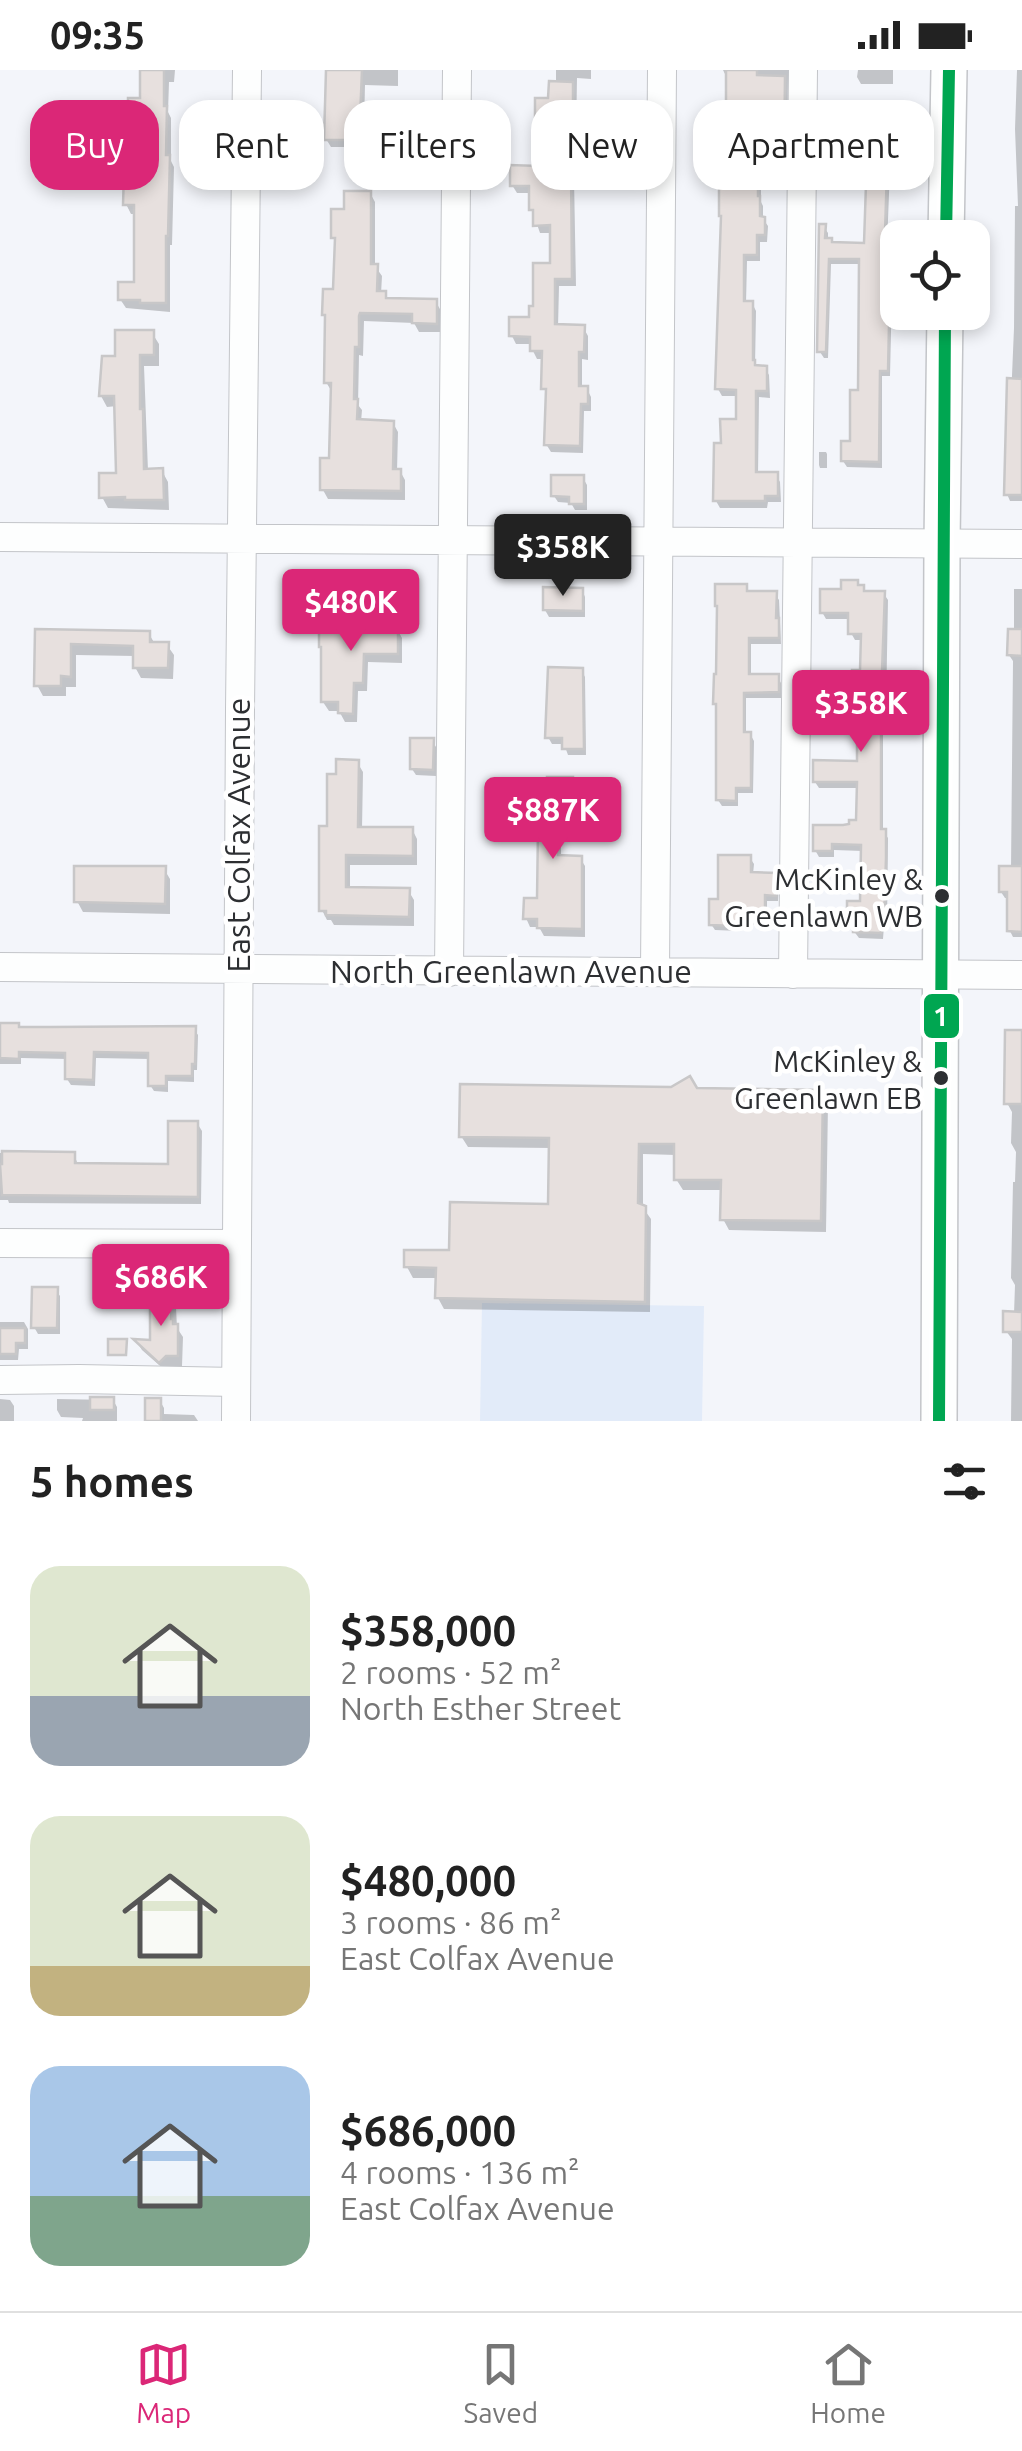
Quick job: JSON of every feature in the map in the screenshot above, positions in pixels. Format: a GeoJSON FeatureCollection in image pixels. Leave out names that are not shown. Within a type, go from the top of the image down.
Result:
{"type":"FeatureCollection","features":[{"type":"Feature","properties":{"kind":"main road"},"geometry":{"type":"LineString","coordinates":[[946,220],[949,70]]}},
{"type":"Feature","properties":{"kind":"main road"},"geometry":{"type":"LineString","coordinates":[[939,1421],[946,330]]}},
{"type":"Feature","properties":{"kind":"street","name":"East Colfax Avenue"},"geometry":{"type":"LineString","coordinates":[[236,1421],[247,70]]}},
{"type":"Feature","properties":{"kind":"street"},"geometry":{"type":"LineString","coordinates":[[449,972],[456,70]]}},
{"type":"Feature","properties":{"kind":"street"},"geometry":{"type":"LineString","coordinates":[[655,972],[662,70]]}},
{"type":"Feature","properties":{"kind":"street"},"geometry":{"type":"LineString","coordinates":[[793,974],[803,70]]}},
{"type":"Feature","properties":{"kind":"street"},"geometry":{"type":"LineString","coordinates":[[0,536],[1022,544]]}},
{"type":"Feature","properties":{"kind":"street","name":"North Greenlawn Avenue"},"geometry":{"type":"LineString","coordinates":[[0,967],[1022,975]]}},
{"type":"Feature","properties":{"kind":"street"},"geometry":{"type":"LineString","coordinates":[[0,1243],[238,1244]]}},
{"type":"Feature","properties":{"kind":"street"},"geometry":{"type":"LineString","coordinates":[[0,1380],[236,1382]]}},
{"type":"Feature","properties":{"kind":"shaded area"},"geometry":{"type":"Polygon","coordinates":[[[482,1303],[704,1306],[702,1421],[480,1421],[482,1303]]]}},
{"type":"Feature","properties":{"kind":"building"},"geometry":{"type":"Polygon","coordinates":[[[140,70],[164,70],[166,155],[170,155],[166,303],[118,300],[118,282],[134,282],[134,205],[123,205],[123,190],[159,190],[159,100],[128,100],[140,98],[140,70]]]}},
{"type":"Feature","properties":{"kind":"building"},"geometry":{"type":"Polygon","coordinates":[[[326,70],[362,70],[361,100],[344,100],[344,140],[324,140],[326,70]]]}},
{"type":"Feature","properties":{"kind":"building"},"geometry":{"type":"Polygon","coordinates":[[[726,70],[757,70],[757,75],[785,76],[785,100],[726,100],[726,70]]]}},
{"type":"Feature","properties":{"kind":"building"},"geometry":{"type":"Polygon","coordinates":[[[549,81],[573,82],[573,100],[535,100],[548,98],[549,81]]]}},
{"type":"Feature","properties":{"kind":"building"},"geometry":{"type":"Polygon","coordinates":[[[511,165],[531,166],[531,190],[571,190],[572,279],[555,279],[555,324],[585,325],[584,352],[579,352],[579,386],[588,386],[588,404],[581,404],[580,446],[544,445],[546,389],[541,389],[542,351],[530,351],[530,337],[509,336],[509,317],[529,317],[529,306],[533,306],[533,263],[550,263],[550,225],[533,226],[529,186],[511,186],[511,165]]]}},
{"type":"Feature","properties":{"kind":"building"},"geometry":{"type":"Polygon","coordinates":[[[719,190],[758,190],[765,235],[757,235],[757,255],[744,255],[744,301],[753,301],[753,360],[755,365],[767,366],[767,391],[756,391],[756,472],[778,472],[778,496],[765,496],[765,501],[713,501],[714,443],[721,443],[720,419],[736,419],[736,390],[715,389],[719,190]]]}},
{"type":"Feature","properties":{"kind":"building"},"geometry":{"type":"Polygon","coordinates":[[[866,190],[886,190],[885,220],[880,220],[880,330],[889,330],[888,371],[880,371],[879,462],[841,461],[841,441],[850,441],[850,390],[858,390],[859,259],[829,259],[826,352],[817,352],[819,224],[826,224],[825,238],[832,238],[832,242],[864,243],[866,190]]]}},
{"type":"Feature","properties":{"kind":"building"},"geometry":{"type":"Polygon","coordinates":[[[344,191],[371,191],[371,264],[378,264],[377,291],[386,291],[386,298],[437,299],[437,324],[412,323],[412,314],[359,316],[359,347],[355,347],[357,419],[394,421],[393,469],[401,469],[401,491],[320,490],[320,458],[329,458],[331,383],[324,383],[323,289],[333,289],[335,238],[331,238],[331,209],[344,209],[344,191]]]}},
{"type":"Feature","properties":{"kind":"building"},"geometry":{"type":"Polygon","coordinates":[[[115,330],[154,330],[154,355],[140,355],[140,409],[144,469],[163,468],[164,500],[99,498],[99,473],[116,473],[114,396],[99,396],[102,356],[115,356],[115,330]]]}},
{"type":"Feature","properties":{"kind":"building"},"geometry":{"type":"Polygon","coordinates":[[[1007,378],[1022,379],[1022,495],[1004,495],[1007,378]]]}},
{"type":"Feature","properties":{"kind":"building"},"geometry":{"type":"Polygon","coordinates":[[[551,475],[584,475],[584,504],[569,504],[569,497],[551,496],[551,475]]]}},
{"type":"Feature","properties":{"kind":"building"},"geometry":{"type":"Polygon","coordinates":[[[841,580],[858,580],[864,591],[885,591],[881,829],[886,829],[886,858],[881,933],[853,932],[853,927],[847,927],[847,901],[860,901],[861,845],[832,844],[832,851],[813,851],[813,825],[843,825],[856,820],[857,782],[813,782],[813,760],[857,761],[857,735],[861,734],[861,702],[851,702],[852,670],[860,670],[861,634],[848,634],[848,613],[820,613],[820,589],[841,589],[841,580]]]}},
{"type":"Feature","properties":{"kind":"building"},"geometry":{"type":"Polygon","coordinates":[[[715,584],[747,584],[747,591],[777,591],[779,638],[749,638],[749,674],[779,674],[779,692],[744,693],[744,732],[751,732],[751,788],[736,788],[736,801],[716,800],[715,584]]]}},
{"type":"Feature","properties":{"kind":"building"},"geometry":{"type":"Polygon","coordinates":[[[543,587],[583,588],[583,611],[543,610],[543,587]]]}},
{"type":"Feature","properties":{"kind":"building"},"geometry":{"type":"Polygon","coordinates":[[[372,610],[371,626],[398,626],[398,654],[364,654],[363,683],[354,683],[353,714],[338,713],[338,702],[321,702],[319,629],[328,629],[329,615],[372,610]]]}},
{"type":"Feature","properties":{"kind":"building"},"geometry":{"type":"Polygon","coordinates":[[[35,629],[150,631],[150,642],[169,642],[168,668],[133,668],[133,646],[71,644],[71,677],[61,676],[61,686],[34,686],[35,629]]]}},
{"type":"Feature","properties":{"kind":"building"},"geometry":{"type":"Polygon","coordinates":[[[1008,629],[1022,629],[1022,656],[1007,655],[1008,629]]]}},
{"type":"Feature","properties":{"kind":"building"},"geometry":{"type":"Polygon","coordinates":[[[548,667],[583,668],[584,749],[562,749],[562,738],[545,738],[548,667]]]}},
{"type":"Feature","properties":{"kind":"building"},"geometry":{"type":"Polygon","coordinates":[[[410,738],[434,738],[433,770],[410,769],[410,738]]]}},
{"type":"Feature","properties":{"kind":"building"},"geometry":{"type":"Polygon","coordinates":[[[336,759],[359,760],[358,827],[413,827],[413,856],[346,855],[346,887],[410,888],[409,917],[326,915],[326,911],[319,911],[319,826],[327,826],[327,774],[336,774],[336,759]]]}},
{"type":"Feature","properties":{"kind":"building"},"geometry":{"type":"Polygon","coordinates":[[[547,777],[573,777],[573,798],[558,798],[558,855],[582,856],[582,929],[537,928],[537,919],[523,919],[524,898],[537,898],[538,829],[526,829],[525,789],[547,789],[547,777]]]}},
{"type":"Feature","properties":{"kind":"building"},"geometry":{"type":"Polygon","coordinates":[[[718,855],[751,855],[751,872],[777,873],[776,896],[765,895],[765,919],[738,919],[737,926],[709,925],[709,899],[718,899],[718,855]]]}},
{"type":"Feature","properties":{"kind":"building"},"geometry":{"type":"Polygon","coordinates":[[[74,866],[166,866],[165,904],[74,902],[74,866]]]}},
{"type":"Feature","properties":{"kind":"building"},"geometry":{"type":"Polygon","coordinates":[[[999,866],[1022,866],[1022,932],[1007,931],[1007,892],[999,892],[999,866]]]}},
{"type":"Feature","properties":{"kind":"building"},"geometry":{"type":"Polygon","coordinates":[[[0,1023],[19,1023],[19,1027],[196,1026],[195,1064],[192,1076],[166,1076],[166,1086],[148,1086],[148,1053],[94,1052],[93,1080],[65,1079],[65,1053],[19,1052],[19,1059],[0,1058],[0,1023]]]}},
{"type":"Feature","properties":{"kind":"building"},"geometry":{"type":"Polygon","coordinates":[[[1005,1030],[1022,1030],[1022,1104],[1004,1104],[1005,1030]]]}},
{"type":"Feature","properties":{"kind":"building"},"geometry":{"type":"Polygon","coordinates":[[[690,1076],[697,1088],[823,1090],[821,1221],[720,1220],[721,1180],[674,1180],[674,1144],[639,1144],[638,1203],[646,1206],[645,1302],[435,1298],[436,1268],[404,1267],[404,1250],[449,1250],[450,1202],[548,1204],[549,1138],[459,1137],[460,1084],[671,1087],[690,1076]]]}},
{"type":"Feature","properties":{"kind":"building"},"geometry":{"type":"Polygon","coordinates":[[[168,1121],[198,1121],[198,1197],[2,1195],[2,1151],[75,1152],[75,1163],[168,1164],[168,1121]]]}},
{"type":"Feature","properties":{"kind":"building"},"geometry":{"type":"Polygon","coordinates":[[[32,1287],[58,1287],[57,1328],[31,1328],[32,1287]]]}},
{"type":"Feature","properties":{"kind":"building"},"geometry":{"type":"Polygon","coordinates":[[[150,1293],[172,1294],[171,1319],[178,1324],[178,1356],[166,1356],[159,1363],[133,1339],[150,1340],[150,1293]]]}},
{"type":"Feature","properties":{"kind":"building"},"geometry":{"type":"Polygon","coordinates":[[[1003,1311],[1022,1312],[1022,1332],[1003,1332],[1003,1311]]]}},
{"type":"Feature","properties":{"kind":"building"},"geometry":{"type":"Polygon","coordinates":[[[0,1328],[25,1328],[25,1343],[16,1343],[16,1354],[0,1354],[0,1328]]]}},
{"type":"Feature","properties":{"kind":"building"},"geometry":{"type":"Polygon","coordinates":[[[108,1339],[127,1339],[126,1355],[108,1355],[108,1339]]]}},
{"type":"Feature","properties":{"kind":"building"},"geometry":{"type":"Polygon","coordinates":[[[90,1397],[114,1397],[114,1410],[90,1410],[90,1397]]]}},
{"type":"Feature","properties":{"kind":"building"},"geometry":{"type":"Polygon","coordinates":[[[145,1398],[161,1398],[161,1421],[145,1421],[145,1398]]]}},
{"type":"Feature","properties":{"kind":"transit line","name":"1"},"geometry":{"type":"LineString","coordinates":[[946,220],[949,70]]}},
{"type":"Feature","properties":{"kind":"transit line","name":"1"},"geometry":{"type":"LineString","coordinates":[[939,1421],[945,330]]}},
{"type":"Feature","properties":{"kind":"place","name":"McKinley & Greenlawn WB"},"geometry":{"type":"Point","coordinates":[942,896]}},
{"type":"Feature","properties":{"kind":"place","name":"McKinley & Greenlawn EB"},"geometry":{"type":"Point","coordinates":[941,1078]}}]}
